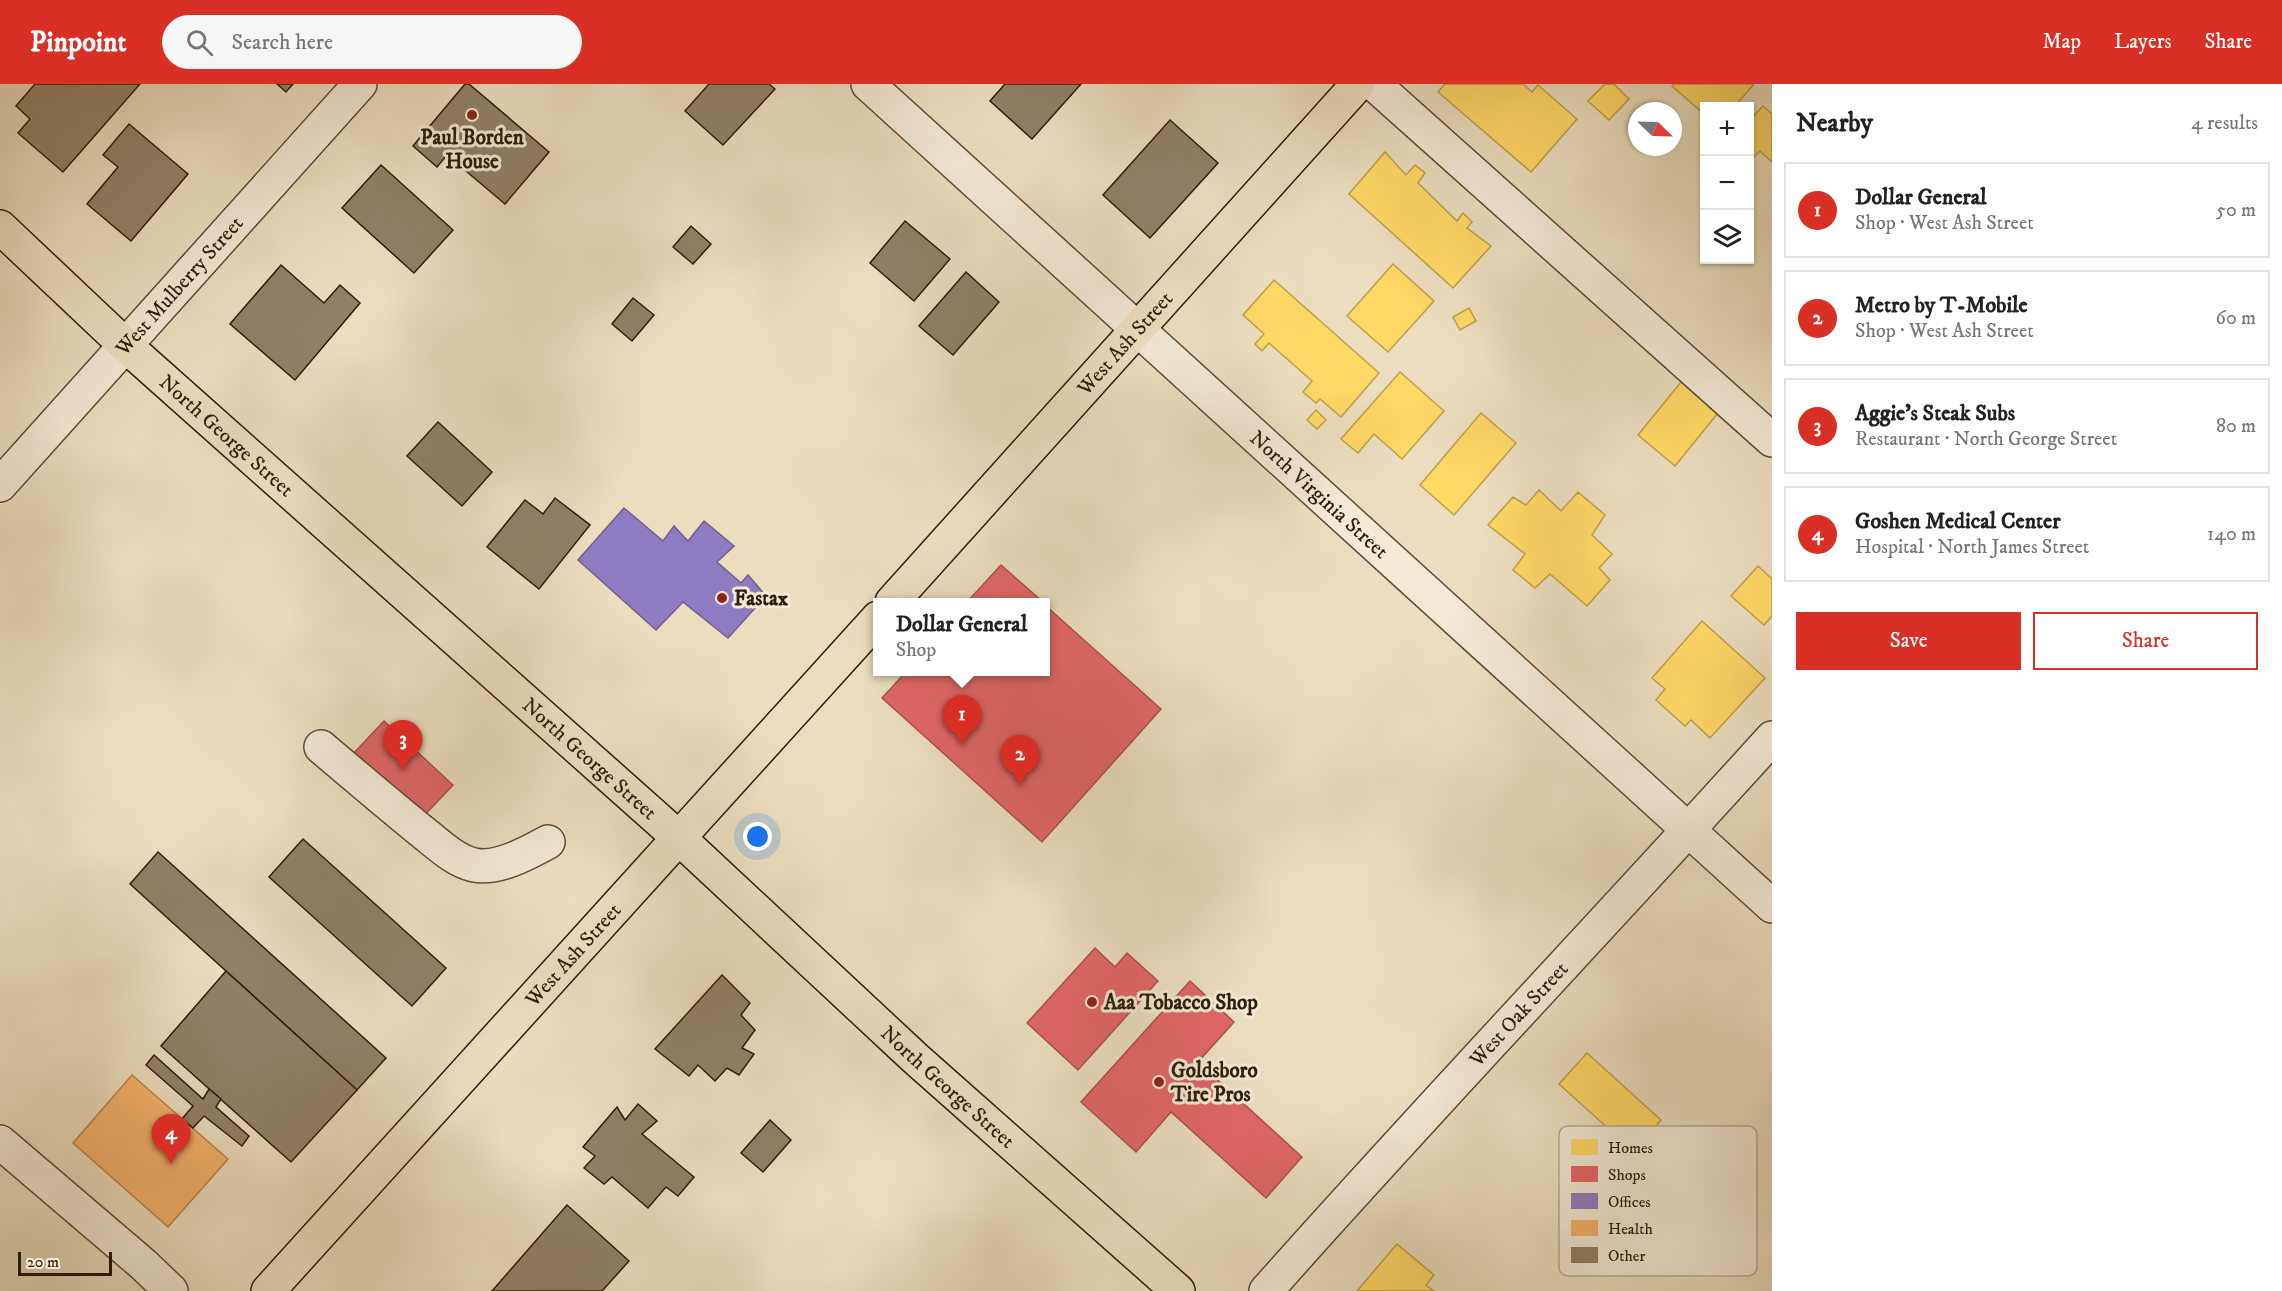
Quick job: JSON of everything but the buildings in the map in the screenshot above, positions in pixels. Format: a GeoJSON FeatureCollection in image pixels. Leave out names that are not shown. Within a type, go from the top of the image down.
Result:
{"type":"FeatureCollection","features":[{"type":"Feature","properties":{"kind":"main road","name":"West Ash Street"},"geometry":{"type":"LineString","coordinates":[[897,598],[1358,84]]}},
{"type":"Feature","properties":{"kind":"main road","name":"North George Street"},"geometry":{"type":"LineString","coordinates":[[0,227],[125,345],[679,838],[915,1058],[1178,1291]]}},
{"type":"Feature","properties":{"kind":"main road","name":"West Ash Street"},"geometry":{"type":"LineString","coordinates":[[268,1291],[873,624]]}},
{"type":"Feature","properties":{"kind":"street","name":"West Mulberry Street"},"geometry":{"type":"LineString","coordinates":[[0,485],[360,84]]}},
{"type":"Feature","properties":{"kind":"street","name":"North Virginia Street"},"geometry":{"type":"LineString","coordinates":[[868,84],[1772,906]]}},
{"type":"Feature","properties":{"kind":"street"},"geometry":{"type":"LineString","coordinates":[[1374,84],[1772,440]]}},
{"type":"Feature","properties":{"kind":"street","name":"West Oak Street"},"geometry":{"type":"LineString","coordinates":[[1266,1291],[1363,1181],[1772,738]]}},
{"type":"Feature","properties":{"kind":"street"},"geometry":{"type":"LineString","coordinates":[[321,747],[453,856],[475,865],[502,862],[524,855],[548,842]]}},
{"type":"Feature","properties":{"kind":"street"},"geometry":{"type":"LineString","coordinates":[[0,1142],[144,1265],[171,1291]]}},
{"type":"Feature","properties":{"kind":"place","name":"Paul Borden House"},"geometry":{"type":"Point","coordinates":[472,115]}},
{"type":"Feature","properties":{"kind":"place","name":"Fastax"},"geometry":{"type":"Point","coordinates":[722,598]}},
{"type":"Feature","properties":{"kind":"place","name":"Dollar General"},"geometry":{"type":"Point","coordinates":[962,745]}},
{"type":"Feature","properties":{"kind":"place","name":"Aggie's Steak Subs"},"geometry":{"type":"Point","coordinates":[403,770]}},
{"type":"Feature","properties":{"kind":"place","name":"Metro by T-Mobile"},"geometry":{"type":"Point","coordinates":[1020,785]}},
{"type":"Feature","properties":{"kind":"place","name":"Aaa Tobacco Shop"},"geometry":{"type":"Point","coordinates":[1092,1002]}},
{"type":"Feature","properties":{"kind":"place","name":"Goldsboro Tire Pros"},"geometry":{"type":"Point","coordinates":[1159,1082]}},
{"type":"Feature","properties":{"kind":"place","name":"Goshen Medical Center"},"geometry":{"type":"Point","coordinates":[171,1164]}}]}
